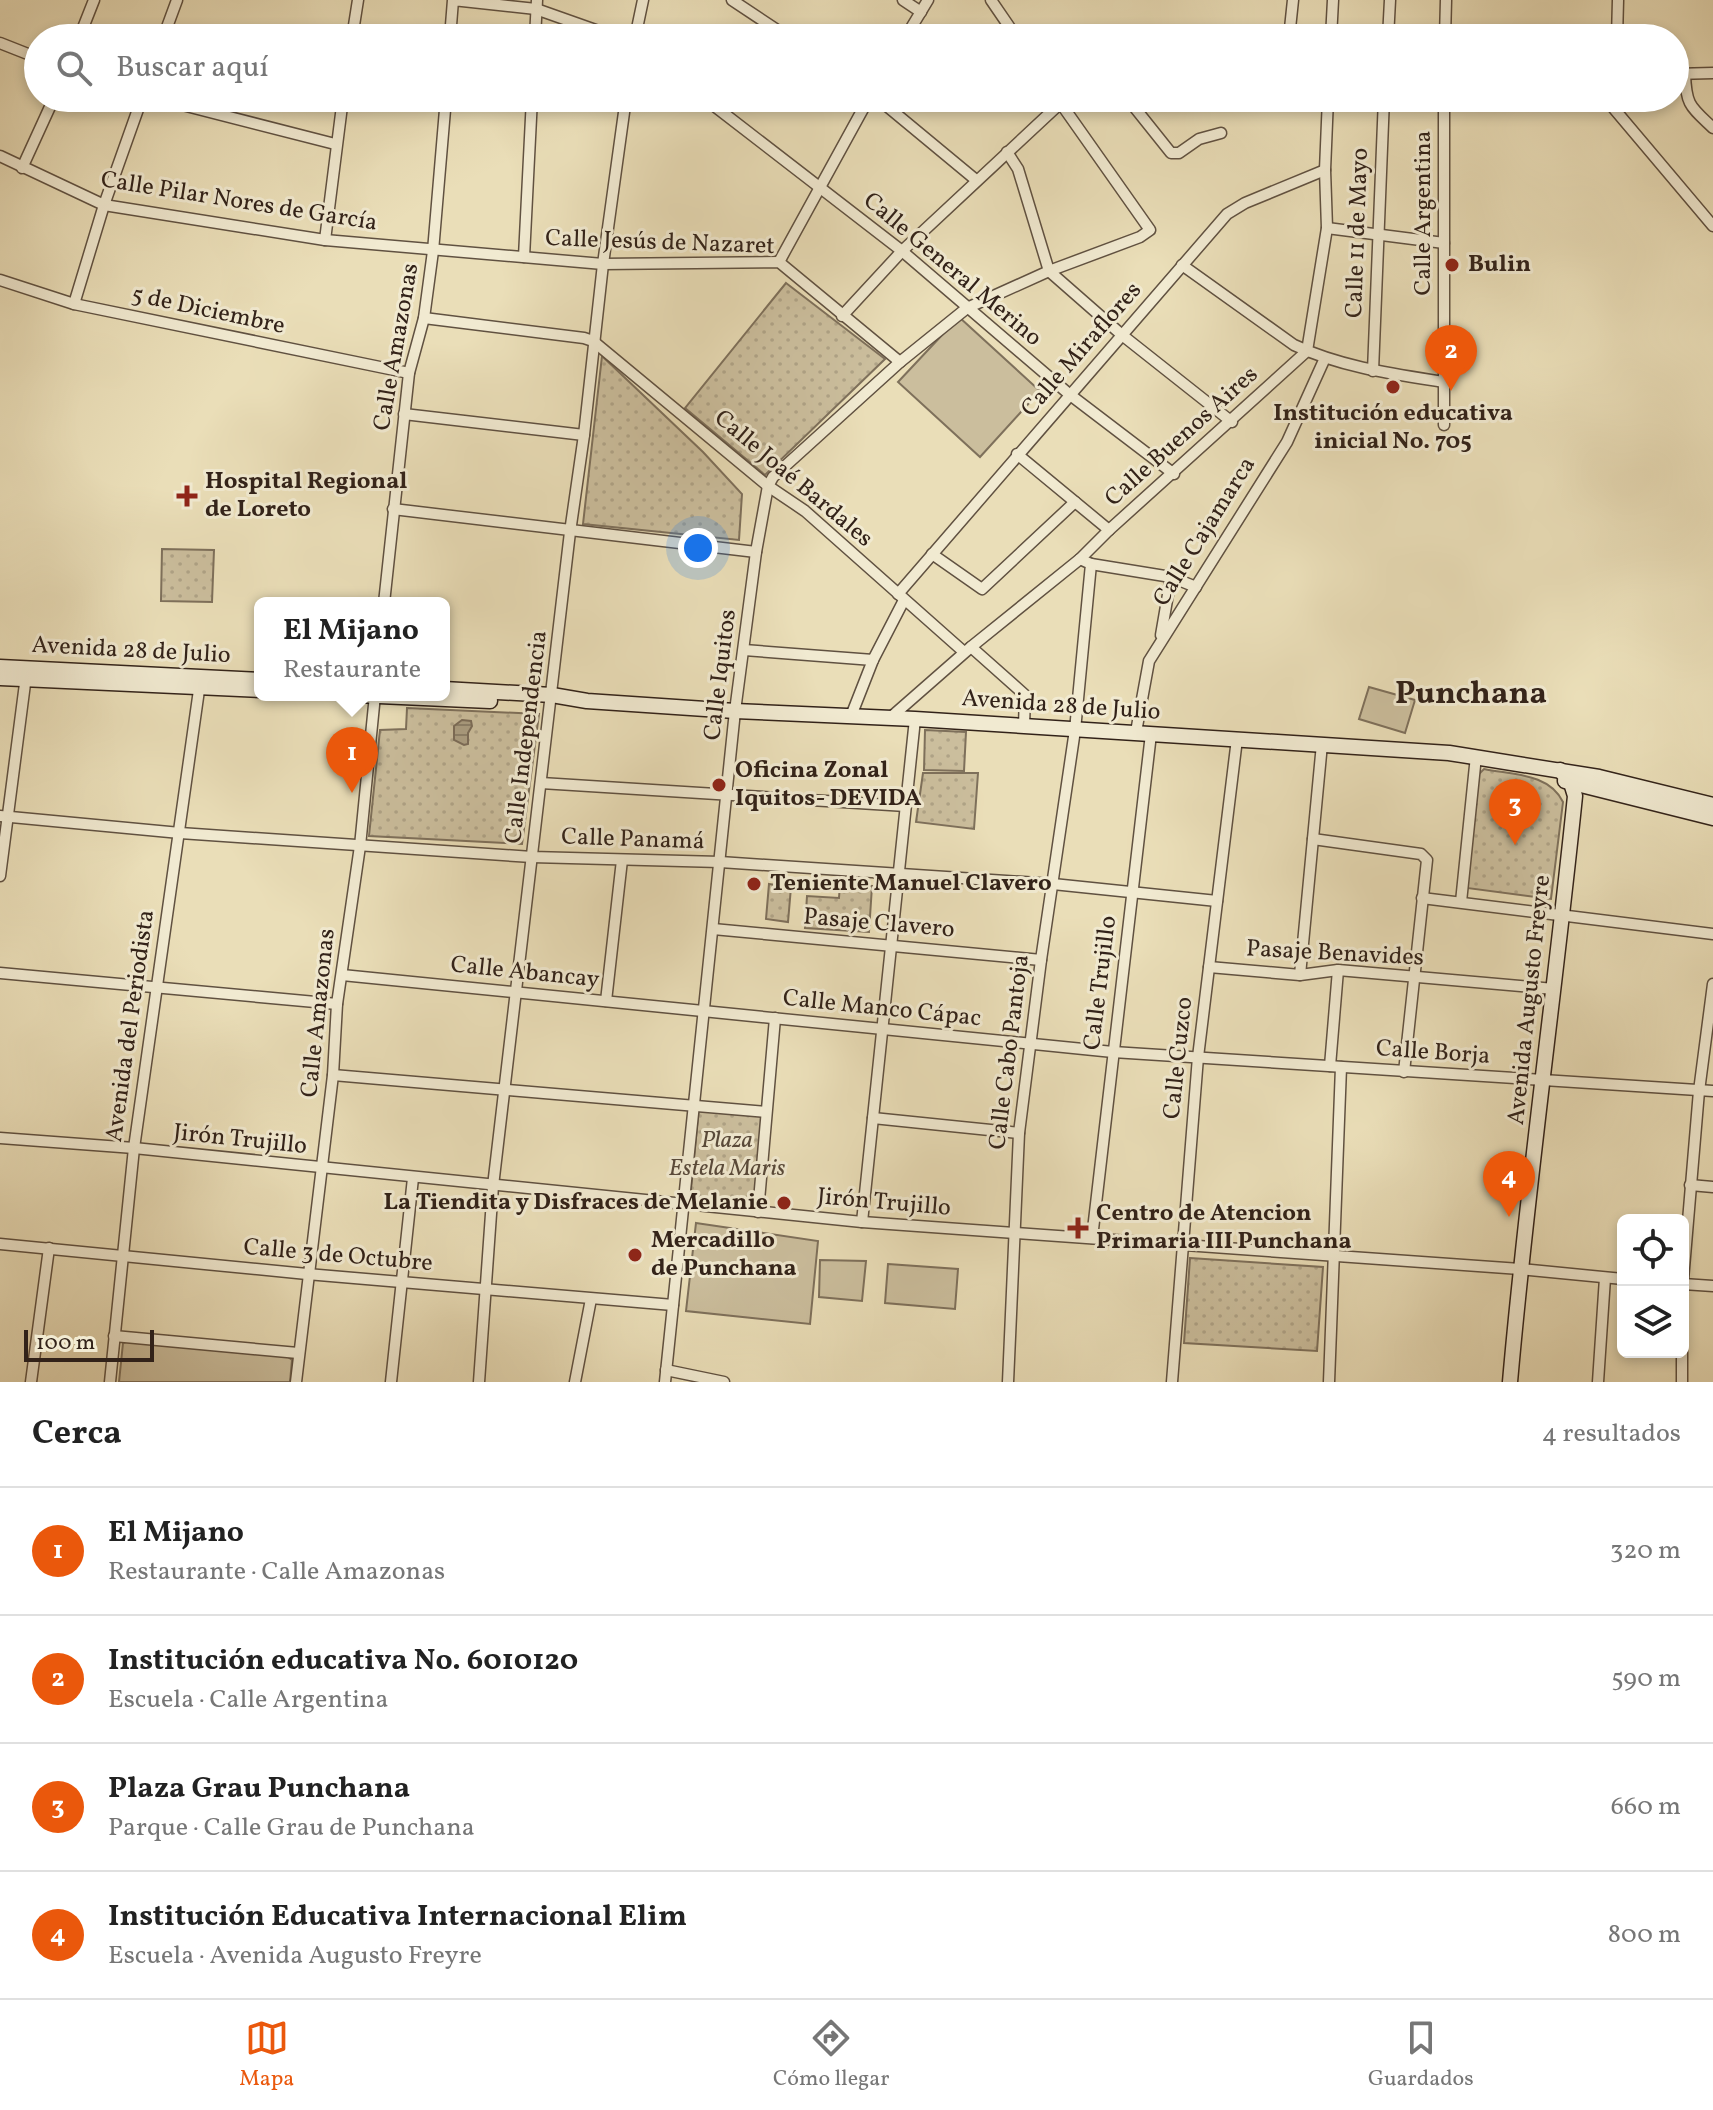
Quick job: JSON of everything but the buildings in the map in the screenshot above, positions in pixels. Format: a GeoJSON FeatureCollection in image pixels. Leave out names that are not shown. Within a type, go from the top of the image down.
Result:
{"type":"FeatureCollection","features":[{"type":"Feature","properties":{"kind":"main road","name":"Avenida 28 de Julio"},"geometry":{"type":"LineString","coordinates":[[0,667],[26,674]]}},
{"type":"Feature","properties":{"kind":"main road","name":"Avenida 28 de Julio"},"geometry":{"type":"LineString","coordinates":[[0,678],[26,674],[200,682],[254,680]]}},
{"type":"Feature","properties":{"kind":"main road","name":"Avenida 28 de Julio"},"geometry":{"type":"LineString","coordinates":[[200,682],[254,689]]}},
{"type":"Feature","properties":{"kind":"main road","name":"Avenida 28 de Julio"},"geometry":{"type":"LineString","coordinates":[[450,690],[471,695]]}},
{"type":"Feature","properties":{"kind":"main road","name":"Avenida 28 de Julio"},"geometry":{"type":"LineString","coordinates":[[450,695],[915,719],[1476,756],[1599,777],[1713,805]]}},
{"type":"Feature","properties":{"kind":"main road","name":"Avenida 28 de Julio"},"geometry":{"type":"LineString","coordinates":[[1531,767],[1546,776],[1713,818]]}},
{"type":"Feature","properties":{"kind":"main road"},"geometry":{"type":"LineString","coordinates":[[1560,770],[1571,783]]}},
{"type":"Feature","properties":{"kind":"main road","name":"Avenida Augusto Freyre"},"geometry":{"type":"LineString","coordinates":[[1510,1382],[1520,1269],[1563,916],[1575,796],[1571,783]]}},
{"type":"Feature","properties":{"kind":"street"},"geometry":{"type":"LineString","coordinates":[[85,24],[94,0]]}},
{"type":"Feature","properties":{"kind":"street"},"geometry":{"type":"LineString","coordinates":[[168,24],[177,0]]}},
{"type":"Feature","properties":{"kind":"street"},"geometry":{"type":"LineString","coordinates":[[354,24],[358,0]]}},
{"type":"Feature","properties":{"kind":"street"},"geometry":{"type":"LineString","coordinates":[[451,24],[453,0],[536,4],[584,24]]}},
{"type":"Feature","properties":{"kind":"street"},"geometry":{"type":"LineString","coordinates":[[638,24],[643,0]]}},
{"type":"Feature","properties":{"kind":"street"},"geometry":{"type":"LineString","coordinates":[[732,0],[768,24]]}},
{"type":"Feature","properties":{"kind":"street"},"geometry":{"type":"LineString","coordinates":[[903,0],[921,12]]}},
{"type":"Feature","properties":{"kind":"street"},"geometry":{"type":"LineString","coordinates":[[914,24],[928,0]]}},
{"type":"Feature","properties":{"kind":"street"},"geometry":{"type":"LineString","coordinates":[[991,0],[1007,24]]}},
{"type":"Feature","properties":{"kind":"street"},"geometry":{"type":"LineString","coordinates":[[1290,24],[1293,0]]}},
{"type":"Feature","properties":{"kind":"street"},"geometry":{"type":"LineString","coordinates":[[1332,24],[1333,0]]}},
{"type":"Feature","properties":{"kind":"street"},"geometry":{"type":"LineString","coordinates":[[1389,24],[1390,0]]}},
{"type":"Feature","properties":{"kind":"street"},"geometry":{"type":"LineString","coordinates":[[1445,24],[1446,0]]}},
{"type":"Feature","properties":{"kind":"street"},"geometry":{"type":"LineString","coordinates":[[1617,24],[1618,0]]}},
{"type":"Feature","properties":{"kind":"street"},"geometry":{"type":"LineString","coordinates":[[535,24],[536,4]]}},
{"type":"Feature","properties":{"kind":"street"},"geometry":{"type":"LineString","coordinates":[[0,43],[24,52]]}},
{"type":"Feature","properties":{"kind":"street"},"geometry":{"type":"LineString","coordinates":[[1689,74],[1713,73]]}},
{"type":"Feature","properties":{"kind":"street"},"geometry":{"type":"LineString","coordinates":[[1689,102],[1713,128]]}},
{"type":"Feature","properties":{"kind":"street"},"geometry":{"type":"LineString","coordinates":[[22,168],[48,112]]}},
{"type":"Feature","properties":{"kind":"street"},"geometry":{"type":"LineString","coordinates":[[74,304],[137,112]]}},
{"type":"Feature","properties":{"kind":"street"},"geometry":{"type":"LineString","coordinates":[[210,112],[335,144]]}},
{"type":"Feature","properties":{"kind":"street"},"geometry":{"type":"LineString","coordinates":[[325,240],[341,112]]}},
{"type":"Feature","properties":{"kind":"street","name":"Calle Amazonas"},"geometry":{"type":"LineString","coordinates":[[385,597],[409,373],[424,318],[433,251],[445,112]]}},
{"type":"Feature","properties":{"kind":"street"},"geometry":{"type":"LineString","coordinates":[[524,257],[531,112]]}},
{"type":"Feature","properties":{"kind":"street","name":"Calle Independencia"},"geometry":{"type":"LineString","coordinates":[[479,1382],[493,1186],[504,1089],[593,341],[624,112]]}},
{"type":"Feature","properties":{"kind":"street","name":"Calle General Merino"},"geometry":{"type":"LineString","coordinates":[[722,112],[902,251],[1069,394],[1174,474]]}},
{"type":"Feature","properties":{"kind":"street"},"geometry":{"type":"LineString","coordinates":[[779,262],[861,112]]}},
{"type":"Feature","properties":{"kind":"street"},"geometry":{"type":"LineString","coordinates":[[894,112],[976,180]]}},
{"type":"Feature","properties":{"kind":"street"},"geometry":{"type":"LineString","coordinates":[[842,316],[902,251],[1049,112]]}},
{"type":"Feature","properties":{"kind":"street"},"geometry":{"type":"LineString","coordinates":[[768,486],[773,477],[900,362],[967,308],[1049,271],[1140,237],[1150,230],[1069,112]]}},
{"type":"Feature","properties":{"kind":"street"},"geometry":{"type":"LineString","coordinates":[[1139,112],[1175,154],[1199,139],[1221,133]]}},
{"type":"Feature","properties":{"kind":"street"},"geometry":{"type":"LineString","coordinates":[[1307,351],[1327,228],[1327,112]]}},
{"type":"Feature","properties":{"kind":"street","name":"Calle 11 de Mayo"},"geometry":{"type":"LineString","coordinates":[[1373,371],[1383,112]]}},
{"type":"Feature","properties":{"kind":"street","name":"Calle Argentina"},"geometry":{"type":"LineString","coordinates":[[1444,112],[1444,425]]}},
{"type":"Feature","properties":{"kind":"street"},"geometry":{"type":"LineString","coordinates":[[1617,112],[1713,226]]}},
{"type":"Feature","properties":{"kind":"street"},"geometry":{"type":"LineString","coordinates":[[1007,152],[1018,169],[1049,271],[1122,335],[1232,422]]}},
{"type":"Feature","properties":{"kind":"street","name":"Calle Pilar Nores de García"},"geometry":{"type":"LineString","coordinates":[[0,156],[104,205],[325,240],[433,251]]}},
{"type":"Feature","properties":{"kind":"street","name":"Calle Miraflores"},"geometry":{"type":"LineString","coordinates":[[851,716],[901,597],[932,554],[1069,394],[1227,214],[1245,203],[1325,170]]}},
{"type":"Feature","properties":{"kind":"street"},"geometry":{"type":"LineString","coordinates":[[1327,228],[1444,243]]}},
{"type":"Feature","properties":{"kind":"street","name":"Calle Jesús de Nazaret"},"geometry":{"type":"LineString","coordinates":[[433,251],[603,264],[779,262],[900,362]]}},
{"type":"Feature","properties":{"kind":"street"},"geometry":{"type":"LineString","coordinates":[[1182,265],[1294,345],[1307,351],[1373,371],[1444,382]]}},
{"type":"Feature","properties":{"kind":"street","name":"5 de Diciembre"},"geometry":{"type":"LineString","coordinates":[[0,280],[74,304],[409,373]]}},
{"type":"Feature","properties":{"kind":"street"},"geometry":{"type":"LineString","coordinates":[[424,318],[593,341]]}},
{"type":"Feature","properties":{"kind":"street","name":"Calle Joaé Bardales"},"geometry":{"type":"LineString","coordinates":[[593,341],[768,486],[805,511],[901,597],[1025,695],[1024,726]]}},
{"type":"Feature","properties":{"kind":"street","name":"Calle Buenos Aires"},"geometry":{"type":"LineString","coordinates":[[890,718],[967,649],[1085,562],[1109,530],[1307,351]]}},
{"type":"Feature","properties":{"kind":"street","name":"Calle Cajamarca"},"geometry":{"type":"LineString","coordinates":[[1143,733],[1149,661],[1287,442],[1315,386],[1325,358]]}},
{"type":"Feature","properties":{"kind":"street"},"geometry":{"type":"LineString","coordinates":[[404,414],[584,435]]}},
{"type":"Feature","properties":{"kind":"street"},"geometry":{"type":"LineString","coordinates":[[1017,454],[1109,530]]}},
{"type":"Feature","properties":{"kind":"street","name":"Calle Iquitos"},"geometry":{"type":"LineString","coordinates":[[665,1382],[735,711],[768,486]]}},
{"type":"Feature","properties":{"kind":"street"},"geometry":{"type":"LineString","coordinates":[[932,554],[982,589],[1075,502]]}},
{"type":"Feature","properties":{"kind":"street"},"geometry":{"type":"LineString","coordinates":[[393,509],[756,552]]}},
{"type":"Feature","properties":{"kind":"street"},"geometry":{"type":"LineString","coordinates":[[1085,562],[1171,577],[1196,587]]}},
{"type":"Feature","properties":{"kind":"street","name":"Calle Cabo Pantoja"},"geometry":{"type":"LineString","coordinates":[[1008,1382],[1019,1133],[1075,730],[1085,562]]}},
{"type":"Feature","properties":{"kind":"street"},"geometry":{"type":"LineString","coordinates":[[1160,640],[1171,577]]}},
{"type":"Feature","properties":{"kind":"street"},"geometry":{"type":"LineString","coordinates":[[744,650],[873,660]]}},
{"type":"Feature","properties":{"kind":"street"},"geometry":{"type":"LineString","coordinates":[[0,876],[3,816],[26,674]]}},
{"type":"Feature","properties":{"kind":"street","name":"Avenida del Periodista"},"geometry":{"type":"LineString","coordinates":[[110,1382],[134,1148],[200,682]]}},
{"type":"Feature","properties":{"kind":"street","name":"Calle Amazonas"},"geometry":{"type":"LineString","coordinates":[[296,1382],[333,1075],[337,1004],[360,846],[374,701]]}},
{"type":"Feature","properties":{"kind":"street"},"geometry":{"type":"LineString","coordinates":[[862,1222],[915,719]]}},
{"type":"Feature","properties":{"kind":"street","name":"Calle Trujillo"},"geometry":{"type":"LineString","coordinates":[[1092,1238],[1132,892],[1143,733]]}},
{"type":"Feature","properties":{"kind":"street","name":"Calle Cuzco"},"geometry":{"type":"LineString","coordinates":[[1172,1382],[1198,1057],[1237,739]]}},
{"type":"Feature","properties":{"kind":"street"},"geometry":{"type":"LineString","coordinates":[[1300,975],[1322,744]]}},
{"type":"Feature","properties":{"kind":"street"},"geometry":{"type":"LineString","coordinates":[[1461,902],[1476,756]]}},
{"type":"Feature","properties":{"kind":"street"},"geometry":{"type":"LineString","coordinates":[[541,783],[906,806]]}},
{"type":"Feature","properties":{"kind":"street","name":"Calle Panamá"},"geometry":{"type":"LineString","coordinates":[[3,816],[360,846],[532,857],[720,862],[1053,884],[1217,901]]}},
{"type":"Feature","properties":{"kind":"street"},"geometry":{"type":"LineString","coordinates":[[1313,839],[1421,854],[1427,860],[1404,1072]]}},
{"type":"Feature","properties":{"kind":"street"},"geometry":{"type":"LineString","coordinates":[[606,1001],[622,860]]}},
{"type":"Feature","properties":{"kind":"street"},"geometry":{"type":"LineString","coordinates":[[1422,898],[1713,934]]}},
{"type":"Feature","properties":{"kind":"street","name":"Pasaje Clavero"},"geometry":{"type":"LineString","coordinates":[[713,929],[1041,960]]}},
{"type":"Feature","properties":{"kind":"street","name":"Pasaje Benavides"},"geometry":{"type":"LineString","coordinates":[[1209,967],[1300,975],[1338,970],[1554,989]]}},
{"type":"Feature","properties":{"kind":"street"},"geometry":{"type":"LineString","coordinates":[[1329,1382],[1338,970]]}},
{"type":"Feature","properties":{"kind":"street"},"geometry":{"type":"LineString","coordinates":[[0,973],[337,1004]]}},
{"type":"Feature","properties":{"kind":"street","name":"Calle Abancay"},"geometry":{"type":"LineString","coordinates":[[342,975],[705,1011]]}},
{"type":"Feature","properties":{"kind":"street"},"geometry":{"type":"LineString","coordinates":[[1688,1214],[1713,984]]}},
{"type":"Feature","properties":{"kind":"street","name":"Calle Manco Cápac"},"geometry":{"type":"LineString","coordinates":[[705,1011],[1113,1052],[1198,1057]]}},
{"type":"Feature","properties":{"kind":"street"},"geometry":{"type":"LineString","coordinates":[[758,1212],[775,1018]]}},
{"type":"Feature","properties":{"kind":"street","name":"Calle Borja"},"geometry":{"type":"LineString","coordinates":[[1198,1057],[1713,1091]]}},
{"type":"Feature","properties":{"kind":"street"},"geometry":{"type":"LineString","coordinates":[[333,1075],[766,1112]]}},
{"type":"Feature","properties":{"kind":"street"},"geometry":{"type":"LineString","coordinates":[[873,1118],[1019,1133]]}},
{"type":"Feature","properties":{"kind":"street","name":"Jirón Trujillo"},"geometry":{"type":"LineString","coordinates":[[0,1138],[134,1148],[862,1222],[1617,1279]]}},
{"type":"Feature","properties":{"kind":"street"},"geometry":{"type":"LineString","coordinates":[[391,1382],[413,1178]]}},
{"type":"Feature","properties":{"kind":"street"},"geometry":{"type":"LineString","coordinates":[[1690,1185],[1713,1187]]}},
{"type":"Feature","properties":{"kind":"street","name":"Calle 3 de Octubre"},"geometry":{"type":"LineString","coordinates":[[0,1244],[673,1305]]}},
{"type":"Feature","properties":{"kind":"street"},"geometry":{"type":"LineString","coordinates":[[31,1382],[49,1248]]}},
{"type":"Feature","properties":{"kind":"street"},"geometry":{"type":"LineString","coordinates":[[1598,1382],[1605,1278]]}},
{"type":"Feature","properties":{"kind":"street"},"geometry":{"type":"LineString","coordinates":[[1689,1283],[1713,1286]]}},
{"type":"Feature","properties":{"kind":"street"},"geometry":{"type":"LineString","coordinates":[[575,1382],[591,1299]]}},
{"type":"Feature","properties":{"kind":"street"},"geometry":{"type":"LineString","coordinates":[[114,1336],[298,1353]]}},
{"type":"Feature","properties":{"kind":"street"},"geometry":{"type":"LineString","coordinates":[[1682,1358],[1682,1382]]}},
{"type":"Feature","properties":{"kind":"street"},"geometry":{"type":"LineString","coordinates":[[666,1370],[724,1382]]}},
{"type":"Feature","properties":{"kind":"green space"},"geometry":{"type":"Polygon","coordinates":[[[786,283],[885,359],[765,475],[685,408],[786,283]]]}},
{"type":"Feature","properties":{"kind":"green space"},"geometry":{"type":"Polygon","coordinates":[[[959,317],[1040,391],[980,457],[898,382],[959,317]]]}},
{"type":"Feature","properties":{"kind":"green space"},"geometry":{"type":"Polygon","coordinates":[[[602,356],[703,452],[742,494],[739,540],[583,524],[602,356]]]}},
{"type":"Feature","properties":{"kind":"green space"},"geometry":{"type":"Polygon","coordinates":[[[162,549],[214,550],[212,602],[161,601],[162,549]]]}},
{"type":"Feature","properties":{"kind":"green space"},"geometry":{"type":"Polygon","coordinates":[[[1369,687],[1415,700],[1405,733],[1359,719],[1369,687]]]}},
{"type":"Feature","properties":{"kind":"green space"},"geometry":{"type":"Polygon","coordinates":[[[407,708],[539,714],[522,844],[369,836],[380,730],[406,729],[407,708]]]}},
{"type":"Feature","properties":{"kind":"green space"},"geometry":{"type":"Polygon","coordinates":[[[925,730],[966,732],[964,771],[924,770],[925,730]]]}},
{"type":"Feature","properties":{"kind":"green space"},"geometry":{"type":"Polygon","coordinates":[[[1484,769],[1539,780],[1549,785],[1563,802],[1551,899],[1467,888],[1479,774],[1484,769]]]}},
{"type":"Feature","properties":{"kind":"green space"},"geometry":{"type":"Polygon","coordinates":[[[923,773],[978,773],[974,829],[916,822],[923,773]]]}},
{"type":"Feature","properties":{"kind":"green space"},"geometry":{"type":"Polygon","coordinates":[[[769,884],[791,887],[788,922],[766,919],[769,884]]]}},
{"type":"Feature","properties":{"kind":"green space"},"geometry":{"type":"Polygon","coordinates":[[[840,884],[872,886],[869,932],[805,928],[807,896],[839,898],[840,884]]]}},
{"type":"Feature","properties":{"kind":"green space","name":"Plaza Estela Maris"},"geometry":{"type":"Polygon","coordinates":[[[699,1106],[764,1109],[754,1207],[690,1200],[699,1106]]]}},
{"type":"Feature","properties":{"kind":"green space"},"geometry":{"type":"Polygon","coordinates":[[[696,1223],[818,1241],[810,1324],[686,1311],[696,1223]]]}},
{"type":"Feature","properties":{"kind":"green space"},"geometry":{"type":"Polygon","coordinates":[[[1190,1258],[1323,1267],[1317,1351],[1184,1343],[1190,1258]]]}},
{"type":"Feature","properties":{"kind":"green space"},"geometry":{"type":"Polygon","coordinates":[[[820,1260],[866,1261],[862,1301],[819,1297],[820,1260]]]}},
{"type":"Feature","properties":{"kind":"green space"},"geometry":{"type":"Polygon","coordinates":[[[888,1264],[958,1269],[955,1309],[885,1303],[888,1264]]]}},
{"type":"Feature","properties":{"kind":"green space"},"geometry":{"type":"Polygon","coordinates":[[[132,1340],[287,1356],[292,1360],[290,1382],[119,1382],[123,1343],[132,1340]]]}},
{"type":"Feature","properties":{"kind":"shaded area"},"geometry":{"type":"Polygon","coordinates":[[[462,720],[471,721],[472,726],[468,744],[464,745],[454,740],[454,726],[462,720]]]}},
{"type":"Feature","properties":{"kind":"place","name":"Bulin"},"geometry":{"type":"Point","coordinates":[1452,265]}},
{"type":"Feature","properties":{"kind":"place","name":"Institución educativa inicial No. 705"},"geometry":{"type":"Point","coordinates":[1393,387]}},
{"type":"Feature","properties":{"kind":"place","name":"Institución educativa No. 6010120"},"geometry":{"type":"Point","coordinates":[1451,391]}},
{"type":"Feature","properties":{"kind":"place","name":"Hospital Regional de Loreto"},"geometry":{"type":"Point","coordinates":[187,496]}},
{"type":"Feature","properties":{"kind":"place","name":"Oficina Zonal Iquitos- DEVIDA"},"geometry":{"type":"Point","coordinates":[719,785]}},
{"type":"Feature","properties":{"kind":"place","name":"El Mijano"},"geometry":{"type":"Point","coordinates":[352,793]}},
{"type":"Feature","properties":{"kind":"place","name":"Plaza Grau Punchana"},"geometry":{"type":"Point","coordinates":[1515,845]}},
{"type":"Feature","properties":{"kind":"place","name":"Teniente Manuel Clavero"},"geometry":{"type":"Point","coordinates":[754,884]}},
{"type":"Feature","properties":{"kind":"place","name":"La Tiendita y Disfraces de Melanie"},"geometry":{"type":"Point","coordinates":[784,1203]}},
{"type":"Feature","properties":{"kind":"place","name":"Institución Educativa Internacional Elim"},"geometry":{"type":"Point","coordinates":[1509,1217]}},
{"type":"Feature","properties":{"kind":"place","name":"Centro de Atencion Primaria III Punchana"},"geometry":{"type":"Point","coordinates":[1078,1228]}},
{"type":"Feature","properties":{"kind":"place","name":"Mercadillo de Punchana"},"geometry":{"type":"Point","coordinates":[635,1255]}},
{"type":"Feature","properties":{"kind":"district","name":"Punchana"},"geometry":{"type":"Point","coordinates":[1471,695]}}]}
